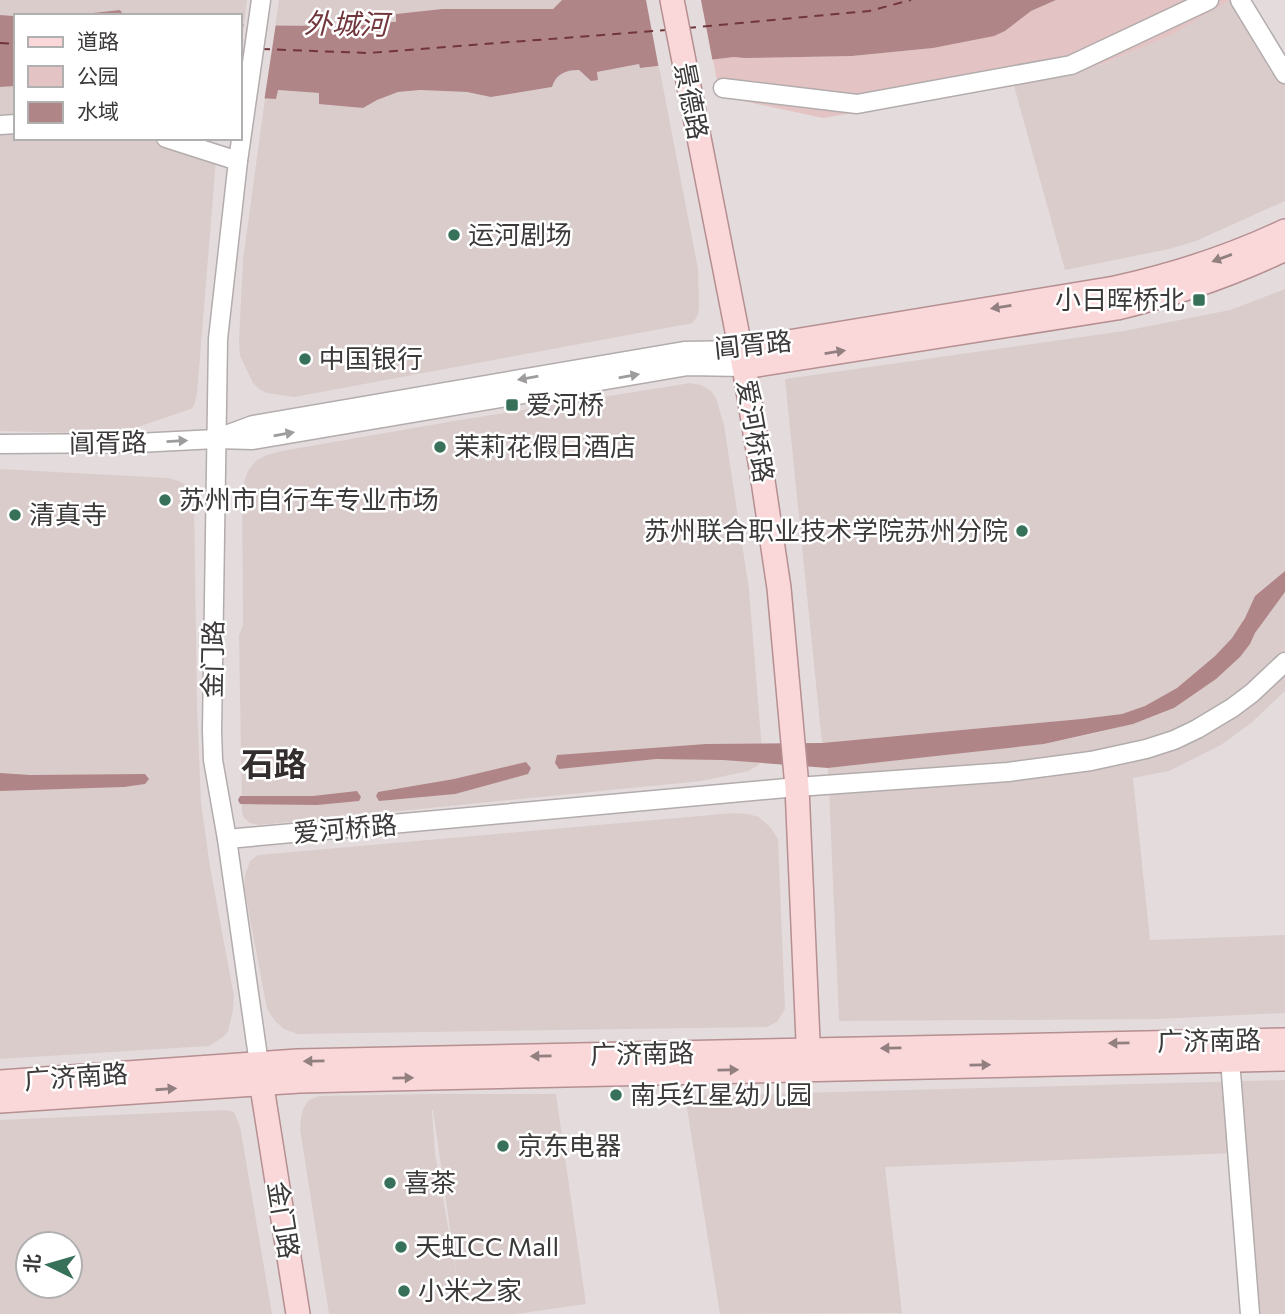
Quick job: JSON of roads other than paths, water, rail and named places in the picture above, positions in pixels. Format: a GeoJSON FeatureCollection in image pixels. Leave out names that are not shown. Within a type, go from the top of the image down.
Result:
{"type":"FeatureCollection","features":[{"type":"Feature","properties":{"kind":"main road","name":"景德路"},"geometry":{"type":"LineString","coordinates":[[672,0],[711,203]]}},
{"type":"Feature","properties":{"kind":"main road","name":"爱河桥路"},"geometry":{"type":"LineString","coordinates":[[711,203],[742,359],[776,563],[796,783],[809,1059]]}},
{"type":"Feature","properties":{"kind":"main road","name":"阊胥路"},"geometry":{"type":"LineString","coordinates":[[742,359],[1171,275],[1218,260],[1285,231]]}},
{"type":"Feature","properties":{"kind":"main road","name":"阊胥路"},"geometry":{"type":"LineString","coordinates":[[742,359],[1117,308],[1212,280],[1285,249]]}},
{"type":"Feature","properties":{"kind":"main road","name":"广济南路"},"geometry":{"type":"LineString","coordinates":[[0,1082],[260,1074],[300,1081],[1285,1040]]}},
{"type":"Feature","properties":{"kind":"main road","name":"广济南路"},"geometry":{"type":"LineString","coordinates":[[809,1059],[1285,1059]]}},
{"type":"Feature","properties":{"kind":"main road","name":"广济南路"},"geometry":{"type":"LineString","coordinates":[[0,1101],[260,1074]]}},
{"type":"Feature","properties":{"kind":"main road","name":"金门路"},"geometry":{"type":"LineString","coordinates":[[260,1074],[298,1314]]}},
{"type":"Feature","properties":{"kind":"street","name":"金门路"},"geometry":{"type":"LineString","coordinates":[[242,134],[261,0]]}},
{"type":"Feature","properties":{"kind":"street"},"geometry":{"type":"LineString","coordinates":[[723,89],[857,104],[1071,65],[1209,0]]}},
{"type":"Feature","properties":{"kind":"street"},"geometry":{"type":"LineString","coordinates":[[1240,0],[1285,74]]}},
{"type":"Feature","properties":{"kind":"street"},"geometry":{"type":"LineString","coordinates":[[172,140],[238,161]]}},
{"type":"Feature","properties":{"kind":"street","name":"金门路"},"geometry":{"type":"LineString","coordinates":[[241,140],[218,339],[212,747],[260,1074]]}},
{"type":"Feature","properties":{"kind":"street","name":"阊胥路"},"geometry":{"type":"LineString","coordinates":[[0,444],[137,443],[216,439],[253,425],[684,351],[742,359]]}},
{"type":"Feature","properties":{"kind":"street","name":"爱河桥路"},"geometry":{"type":"LineString","coordinates":[[227,839],[796,783],[1008,772],[1065,765],[1134,752],[1174,740],[1220,717],[1252,694],[1285,662]]}},
{"type":"Feature","properties":{"kind":"street"},"geometry":{"type":"LineString","coordinates":[[1230,1060],[1250,1314]]}},
{"type":"Feature","properties":{"kind":"water"},"geometry":{"type":"Polygon","coordinates":[[[562,0],[1056,0],[1031,11],[994,36],[933,48],[852,56],[734,57],[640,68],[639,64],[597,72],[598,80],[591,81],[579,70],[574,70],[559,76],[552,87],[491,97],[467,92],[398,92],[363,108],[319,104],[319,93],[278,90],[276,99],[242,97],[242,24],[367,25],[368,21],[396,22],[396,14],[442,9],[553,9],[562,0]]]}},
{"type":"Feature","properties":{"kind":"water"},"geometry":{"type":"Polygon","coordinates":[[[120,10],[123,14],[83,14],[120,10]]]}},
{"type":"Feature","properties":{"kind":"water"},"geometry":{"type":"Polygon","coordinates":[[[0,15],[14,16],[14,86],[0,87],[0,15]]]}},
{"type":"Feature","properties":{"kind":"water"},"geometry":{"type":"Polygon","coordinates":[[[1285,571],[1285,592],[1240,657],[1216,679],[1174,708],[1133,724],[1044,744],[828,768],[723,760],[656,759],[559,769],[555,763],[557,755],[706,744],[822,743],[1122,714],[1145,706],[1177,688],[1215,656],[1232,638],[1255,596],[1285,571]]]}},
{"type":"Feature","properties":{"kind":"water"},"geometry":{"type":"Polygon","coordinates":[[[526,762],[531,768],[528,774],[455,794],[379,801],[376,796],[378,792],[454,779],[526,762]]]}},
{"type":"Feature","properties":{"kind":"water"},"geometry":{"type":"Polygon","coordinates":[[[0,773],[145,774],[149,779],[145,784],[124,787],[0,791],[0,773]]]}},
{"type":"Feature","properties":{"kind":"water"},"geometry":{"type":"Polygon","coordinates":[[[357,791],[361,797],[359,801],[317,805],[240,804],[238,800],[240,796],[313,796],[357,791]]]}},
{"type":"Feature","properties":{"kind":"place","name":"运河剧场"},"geometry":{"type":"Point","coordinates":[454,235]}},
{"type":"Feature","properties":{"kind":"place","name":"小日晖桥北"},"geometry":{"type":"Point","coordinates":[1199,300]}},
{"type":"Feature","properties":{"kind":"place","name":"中国银行"},"geometry":{"type":"Point","coordinates":[305,359]}},
{"type":"Feature","properties":{"kind":"place","name":"爱河桥"},"geometry":{"type":"Point","coordinates":[512,405]}},
{"type":"Feature","properties":{"kind":"place","name":"茉莉花假日酒店"},"geometry":{"type":"Point","coordinates":[440,447]}},
{"type":"Feature","properties":{"kind":"place","name":"苏州市自行车专业市场"},"geometry":{"type":"Point","coordinates":[165,500]}},
{"type":"Feature","properties":{"kind":"place","name":"清真寺"},"geometry":{"type":"Point","coordinates":[15,515]}},
{"type":"Feature","properties":{"kind":"place","name":"苏州联合职业技术学院苏州分院"},"geometry":{"type":"Point","coordinates":[1022,531]}},
{"type":"Feature","properties":{"kind":"place","name":"南兵红星幼儿园"},"geometry":{"type":"Point","coordinates":[616,1095]}},
{"type":"Feature","properties":{"kind":"place","name":"京东电器"},"geometry":{"type":"Point","coordinates":[503,1146]}},
{"type":"Feature","properties":{"kind":"place","name":"喜茶"},"geometry":{"type":"Point","coordinates":[390,1183]}},
{"type":"Feature","properties":{"kind":"place","name":"天虹CC Mall"},"geometry":{"type":"Point","coordinates":[401,1247]}},
{"type":"Feature","properties":{"kind":"place","name":"小米之家"},"geometry":{"type":"Point","coordinates":[404,1291]}},
{"type":"Feature","properties":{"kind":"district","name":"石路"},"geometry":{"type":"Point","coordinates":[274,764]}},
{"type":"Feature","properties":{"kind":"water label","name":"外城河"},"geometry":{"type":"Point","coordinates":[346,24]}}]}
